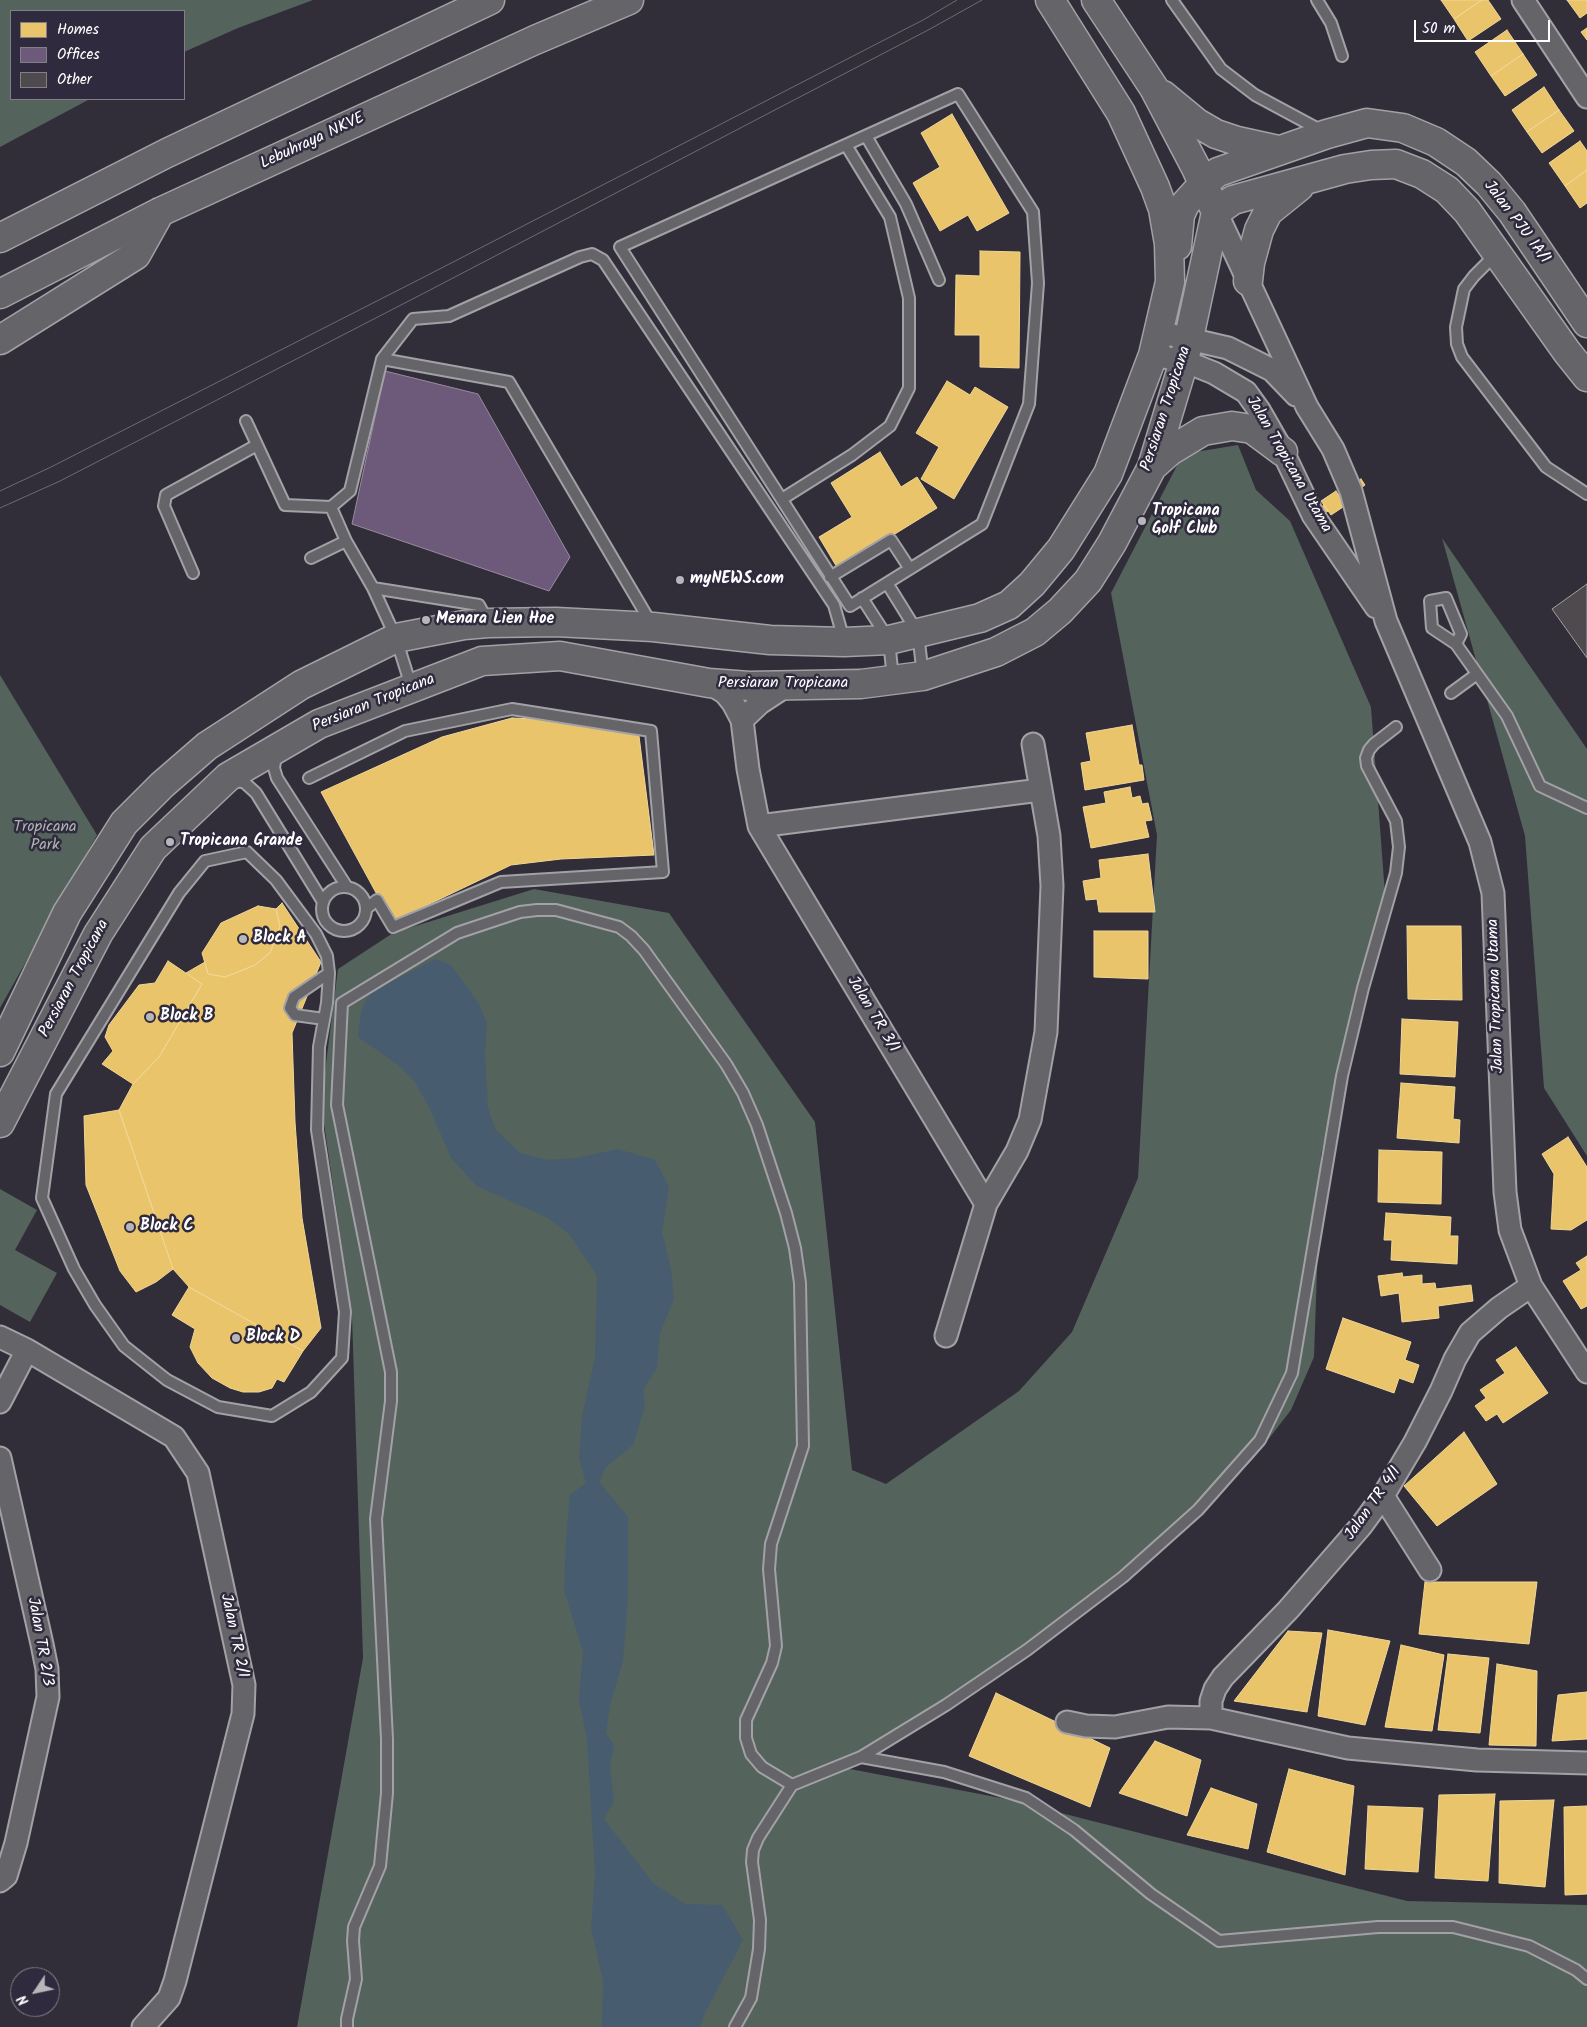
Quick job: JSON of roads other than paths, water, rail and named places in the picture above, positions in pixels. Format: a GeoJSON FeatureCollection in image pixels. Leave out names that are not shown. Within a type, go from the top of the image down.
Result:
{"type":"FeatureCollection","features":[{"type":"Feature","properties":{"kind":"main road"},"geometry":{"type":"LineString","coordinates":[[0,238],[167,153],[490,0]]}},
{"type":"Feature","properties":{"kind":"main road","name":"Lebuhraya NKVE"},"geometry":{"type":"LineString","coordinates":[[0,294],[160,212],[535,40],[630,0]]}},
{"type":"Feature","properties":{"kind":"main road","name":"Persiaran Tropicana"},"geometry":{"type":"LineString","coordinates":[[0,1052],[67,914],[124,823],[162,785],[207,746],[301,685],[396,638],[464,625],[556,622],[653,627],[770,640],[844,642],[889,640],[987,615],[1009,606],[1032,584],[1061,550],[1108,474],[1156,343],[1170,282],[1169,244],[1163,209],[1121,113],[1050,0]]}},
{"type":"Feature","properties":{"kind":"main road"},"geometry":{"type":"LineString","coordinates":[[1096,0],[1154,88],[1197,191],[1216,212]]}},
{"type":"Feature","properties":{"kind":"main road"},"geometry":{"type":"LineString","coordinates":[[1154,88],[1197,123],[1216,134],[1237,141],[1278,150]]}},
{"type":"Feature","properties":{"kind":"main road"},"geometry":{"type":"LineString","coordinates":[[1121,113],[1152,157],[1173,182],[1197,191]]}},
{"type":"Feature","properties":{"kind":"main road","name":"Jalan PJU 1A/1"},"geometry":{"type":"LineString","coordinates":[[1197,191],[1218,172],[1327,134],[1367,123],[1403,128],[1436,142],[1466,162],[1489,184],[1512,212],[1587,323]]}},
{"type":"Feature","properties":{"kind":"main road","name":"Jalan PJU 1A/1"},"geometry":{"type":"LineString","coordinates":[[1216,212],[1233,200],[1306,182],[1345,169],[1396,164],[1422,174],[1447,190],[1467,211],[1496,254],[1587,377]]}},
{"type":"Feature","properties":{"kind":"main road"},"geometry":{"type":"LineString","coordinates":[[1248,282],[1250,263],[1259,230],[1268,212],[1306,182]]}},
{"type":"Feature","properties":{"kind":"main road"},"geometry":{"type":"LineString","coordinates":[[1170,282],[1178,242],[1180,216],[1185,204],[1197,191]]}},
{"type":"Feature","properties":{"kind":"main road"},"geometry":{"type":"LineString","coordinates":[[0,340],[136,255],[160,212]]}},
{"type":"Feature","properties":{"kind":"main road","name":"Persiaran Tropicana"},"geometry":{"type":"LineString","coordinates":[[0,1123],[98,934],[153,848],[228,777],[319,724],[482,661],[560,656],[709,683],[749,686],[861,684],[923,676],[996,652],[1035,632],[1060,611],[1093,574],[1112,543],[1152,467],[1187,350],[1216,212]]}},
{"type":"Feature","properties":{"kind":"main road"},"geometry":{"type":"LineString","coordinates":[[1152,467],[1170,451],[1203,431],[1232,426],[1252,429],[1283,452]]}},
{"type":"Feature","properties":{"kind":"street"},"geometry":{"type":"LineString","coordinates":[[1523,0],[1587,97]]}},
{"type":"Feature","properties":{"kind":"street","name":"Jalan Tropicana Utama"},"geometry":{"type":"LineString","coordinates":[[1216,212],[1307,407],[1332,449],[1351,491],[1386,621],[1480,842],[1494,893],[1505,1192],[1510,1230],[1532,1286],[1587,1372]]}},
{"type":"Feature","properties":{"kind":"street","name":"Jalan Tropicana Utama"},"geometry":{"type":"LineString","coordinates":[[1156,343],[1187,350],[1221,346],[1272,370],[1307,407]]}},
{"type":"Feature","properties":{"kind":"street","name":"Jalan Tropicana Utama"},"geometry":{"type":"LineString","coordinates":[[1187,350],[1246,392],[1259,410],[1283,452],[1313,514],[1386,621]]}},
{"type":"Feature","properties":{"kind":"street"},"geometry":{"type":"LineString","coordinates":[[709,683],[724,693],[733,703],[742,720],[760,703],[789,684]]}},
{"type":"Feature","properties":{"kind":"street","name":"Jalan TR 3/1"},"geometry":{"type":"LineString","coordinates":[[742,720],[748,769],[759,826],[986,1204]]}},
{"type":"Feature","properties":{"kind":"street"},"geometry":{"type":"LineString","coordinates":[[946,1336],[986,1204],[1017,1151],[1030,1120],[1046,1032],[1052,886],[1049,836],[1033,744]]}},
{"type":"Feature","properties":{"kind":"street"},"geometry":{"type":"LineString","coordinates":[[759,826],[1040,790]]}},
{"type":"Feature","properties":{"kind":"street","name":"Jalan TR 4/1"},"geometry":{"type":"LineString","coordinates":[[1211,1718],[1211,1701],[1215,1689],[1223,1677],[1288,1610],[1361,1526],[1383,1496],[1416,1442],[1455,1359],[1470,1333],[1499,1308],[1532,1286]]}},
{"type":"Feature","properties":{"kind":"street","name":"Jalan TR 2/1"},"geometry":{"type":"LineString","coordinates":[[0,1336],[174,1437],[198,1473],[244,1685],[243,1714],[175,1982],[169,1998],[143,2027]]}},
{"type":"Feature","properties":{"kind":"street"},"geometry":{"type":"LineString","coordinates":[[0,1402],[27,1350]]}},
{"type":"Feature","properties":{"kind":"street","name":"Jalan TR 2/3"},"geometry":{"type":"LineString","coordinates":[[0,1458],[42,1644],[47,1669],[48,1697],[16,1842],[6,1876],[0,1881]]}},
{"type":"Feature","properties":{"kind":"street"},"geometry":{"type":"LineString","coordinates":[[1383,1496],[1430,1570]]}},
{"type":"Feature","properties":{"kind":"street"},"geometry":{"type":"LineString","coordinates":[[1067,1722],[1086,1726],[1115,1726],[1168,1717],[1211,1718],[1348,1748],[1477,1760],[1587,1763]]}},
{"type":"Feature","properties":{"kind":"lane"},"geometry":{"type":"LineString","coordinates":[[1172,0],[1221,69],[1255,95],[1327,134]]}},
{"type":"Feature","properties":{"kind":"lane"},"geometry":{"type":"LineString","coordinates":[[1317,0],[1331,23],[1342,56]]}},
{"type":"Feature","properties":{"kind":"lane"},"geometry":{"type":"LineString","coordinates":[[958,94],[1033,212],[1038,283],[1029,404],[982,524],[850,606],[620,247],[866,136],[958,94]]}},
{"type":"Feature","properties":{"kind":"lane"},"geometry":{"type":"LineString","coordinates":[[866,136],[906,204],[939,280]]}},
{"type":"Feature","properties":{"kind":"lane"},"geometry":{"type":"LineString","coordinates":[[782,499],[852,455],[890,426],[908,388],[909,298],[890,217],[846,144]]}},
{"type":"Feature","properties":{"kind":"lane"},"geometry":{"type":"LineString","coordinates":[[246,421],[285,505],[331,507],[350,491],[382,359],[413,319],[449,316],[580,257],[592,254],[603,260],[834,605],[844,642]]}},
{"type":"Feature","properties":{"kind":"lane"},"geometry":{"type":"LineString","coordinates":[[1496,254],[1464,289],[1456,327],[1457,344],[1462,357],[1546,467],[1587,494]]}},
{"type":"Feature","properties":{"kind":"lane"},"geometry":{"type":"LineString","coordinates":[[382,359],[510,382],[653,627]]}},
{"type":"Feature","properties":{"kind":"lane"},"geometry":{"type":"LineString","coordinates":[[193,573],[164,506],[166,495],[257,445]]}},
{"type":"Feature","properties":{"kind":"lane"},"geometry":{"type":"LineString","coordinates":[[331,507],[346,541],[373,588],[396,638],[411,687]]}},
{"type":"Feature","properties":{"kind":"lane"},"geometry":{"type":"LineString","coordinates":[[830,577],[891,540],[910,569]]}},
{"type":"Feature","properties":{"kind":"lane"},"geometry":{"type":"LineString","coordinates":[[311,558],[346,541]]}},
{"type":"Feature","properties":{"kind":"lane"},"geometry":{"type":"LineString","coordinates":[[887,583],[918,633],[923,676]]}},
{"type":"Feature","properties":{"kind":"lane"},"geometry":{"type":"LineString","coordinates":[[373,588],[480,605],[488,623]]}},
{"type":"Feature","properties":{"kind":"lane"},"geometry":{"type":"LineString","coordinates":[[862,598],[889,640],[893,680]]}},
{"type":"Feature","properties":{"kind":"lane"},"geometry":{"type":"LineString","coordinates":[[1456,644],[1507,716],[1540,786],[1587,808]]}},
{"type":"Feature","properties":{"kind":"lane"},"geometry":{"type":"LineString","coordinates":[[1451,693],[1477,674]]}},
{"type":"Feature","properties":{"kind":"lane"},"geometry":{"type":"LineString","coordinates":[[309,778],[405,731],[512,709],[650,731],[663,872],[501,882],[393,927],[377,900],[367,908]]}},
{"type":"Feature","properties":{"kind":"lane"},"geometry":{"type":"LineString","coordinates":[[735,2027],[751,1998],[759,1949],[760,1920],[752,1862],[753,1850],[758,1838],[792,1785],[861,1757],[946,1705],[1027,1650],[1123,1577],[1198,1510],[1260,1440],[1292,1373],[1344,1067],[1363,988],[1396,873],[1399,848],[1396,820],[1368,766],[1366,758],[1374,744],[1396,727]]}},
{"type":"Feature","properties":{"kind":"lane"},"geometry":{"type":"LineString","coordinates":[[277,749],[274,768],[277,778],[347,886],[361,893],[367,908],[366,916],[357,928],[342,932],[328,924],[322,910],[326,895],[332,890],[347,886]]}},
{"type":"Feature","properties":{"kind":"lane"},"geometry":{"type":"LineString","coordinates":[[228,777],[245,783],[256,793],[323,902]]}},
{"type":"Feature","properties":{"kind":"lane"},"geometry":{"type":"LineString","coordinates":[[247,852],[276,880],[316,934],[328,956],[329,973],[319,1047],[317,1130],[345,1312],[342,1358],[312,1392],[272,1416],[218,1407],[168,1380],[124,1346],[74,1269],[42,1198],[56,1094],[179,893],[205,861],[247,852]]}},
{"type":"Feature","properties":{"kind":"lane"},"geometry":{"type":"LineString","coordinates":[[347,2027],[347,2019],[356,1980],[353,1941],[354,1927],[380,1866],[386,1802],[387,1739],[376,1520],[391,1401],[390,1372],[337,1105],[342,1003],[457,932],[520,912],[537,910],[556,910],[619,927],[631,936],[644,950],[726,1064],[743,1093],[757,1125],[796,1248],[800,1284],[804,1424],[803,1446],[771,1544],[769,1569],[776,1646],[772,1663],[746,1720],[746,1738],[751,1754],[762,1767],[792,1785]]}},
{"type":"Feature","properties":{"kind":"lane"},"geometry":{"type":"LineString","coordinates":[[316,934],[328,924]]}},
{"type":"Feature","properties":{"kind":"lane"},"geometry":{"type":"LineString","coordinates":[[324,1019],[295,1015],[290,1008],[294,997],[329,973]]}},
{"type":"Feature","properties":{"kind":"lane"},"geometry":{"type":"LineString","coordinates":[[861,1757],[944,1772],[1026,1798],[1074,1830],[1151,1894],[1219,1941],[1378,1927],[1453,1927],[1529,1946],[1576,1970],[1587,1979]]}},
{"type":"Feature","properties":{"kind":"water"},"geometry":{"type":"Polygon","coordinates":[[[435,959],[451,965],[479,1004],[487,1023],[485,1055],[488,1107],[495,1129],[520,1153],[548,1160],[576,1158],[618,1149],[655,1160],[669,1187],[662,1232],[671,1269],[674,1299],[660,1333],[657,1368],[643,1390],[645,1406],[633,1445],[606,1467],[599,1482],[628,1517],[628,1596],[623,1661],[610,1705],[606,1733],[614,1745],[610,1766],[614,1801],[604,1819],[653,1883],[685,1904],[722,1905],[743,1940],[705,2013],[700,2027],[602,2027],[603,1981],[591,1928],[595,1873],[587,1739],[579,1700],[583,1652],[564,1590],[570,1495],[586,1483],[579,1458],[582,1417],[595,1357],[597,1276],[569,1234],[548,1218],[477,1186],[451,1158],[430,1109],[415,1082],[397,1064],[358,1037],[361,1011],[370,993],[435,959]]]}},
{"type":"Feature","properties":{"kind":"tram line"},"geometry":{"type":"LineString","coordinates":[[0,491],[51,467],[424,277],[923,20],[957,0]]}},
{"type":"Feature","properties":{"kind":"tram line"},"geometry":{"type":"LineString","coordinates":[[0,508],[60,481],[430,290],[982,0]]}},
{"type":"Feature","properties":{"kind":"place","name":"Tropicana Golf Club"},"geometry":{"type":"Point","coordinates":[1142,521]}},
{"type":"Feature","properties":{"kind":"place","name":"myNEWS.com"},"geometry":{"type":"Point","coordinates":[680,580]}},
{"type":"Feature","properties":{"kind":"place","name":"Menara Lien Hoe"},"geometry":{"type":"Point","coordinates":[426,620]}},
{"type":"Feature","properties":{"kind":"place","name":"Tropicana Grande"},"geometry":{"type":"Point","coordinates":[170,842]}},
{"type":"Feature","properties":{"kind":"place","name":"Block A"},"geometry":{"type":"Point","coordinates":[243,939]}},
{"type":"Feature","properties":{"kind":"place","name":"Block B"},"geometry":{"type":"Point","coordinates":[150,1017]}},
{"type":"Feature","properties":{"kind":"place","name":"Block C"},"geometry":{"type":"Point","coordinates":[130,1227]}},
{"type":"Feature","properties":{"kind":"place","name":"Block D"},"geometry":{"type":"Point","coordinates":[236,1338]}},
{"type":"Feature","properties":{"kind":"park label","name":"Tropicana Park"},"geometry":{"type":"Point","coordinates":[45,837]}}]}
